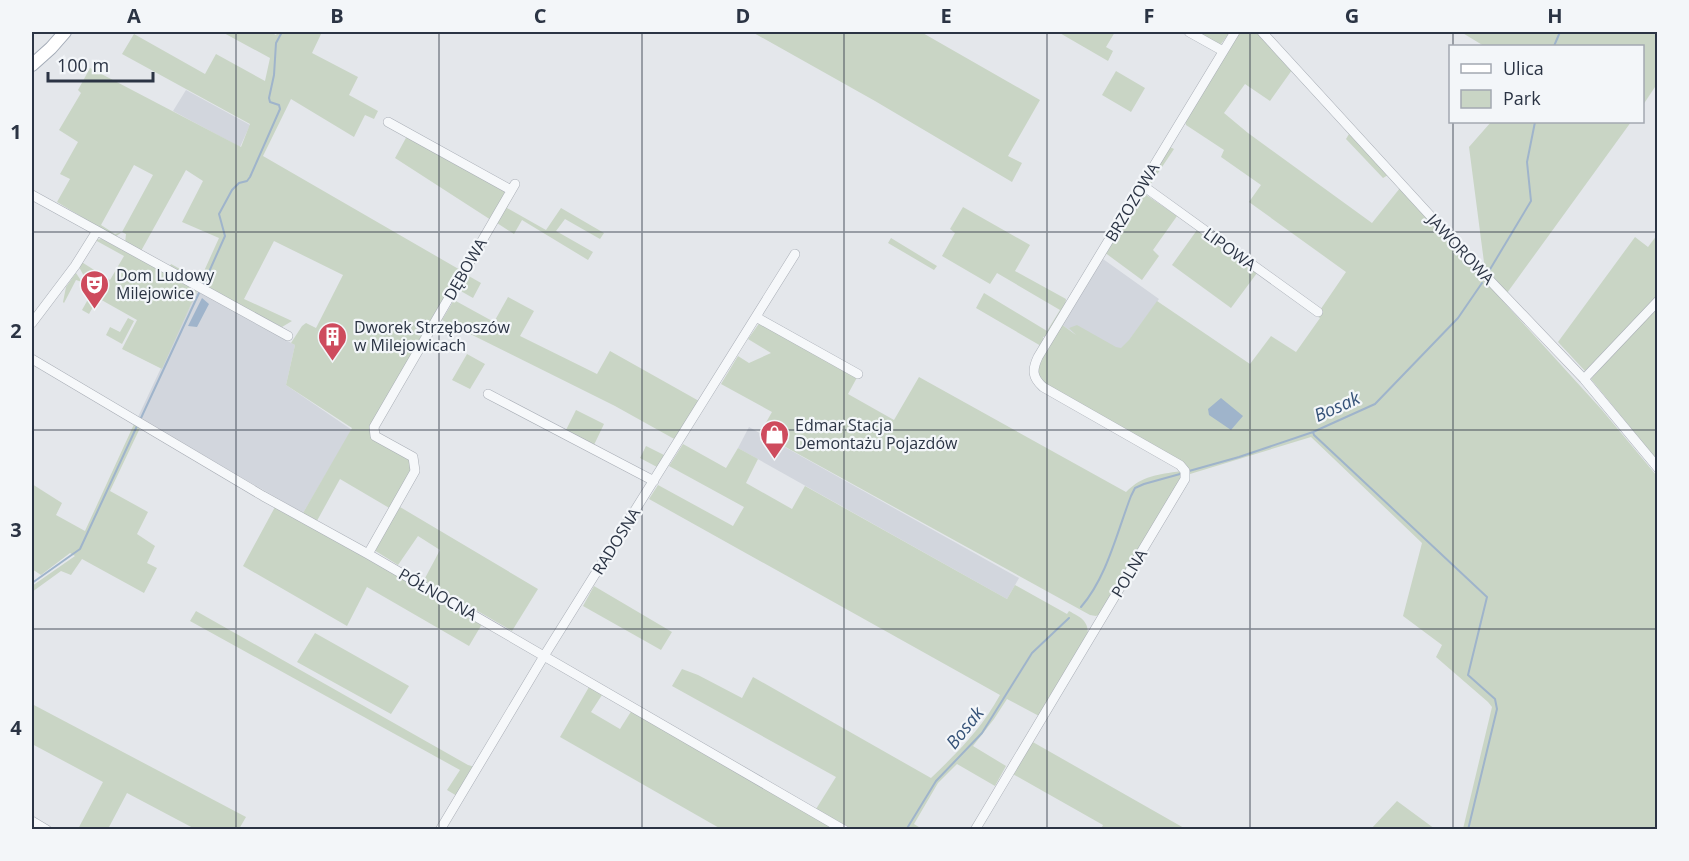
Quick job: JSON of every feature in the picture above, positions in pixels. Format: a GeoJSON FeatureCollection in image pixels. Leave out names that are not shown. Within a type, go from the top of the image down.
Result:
{"type":"FeatureCollection","features":[{"type":"Feature","properties":{"kind":"main road"},"geometry":{"type":"LineString","coordinates":[[32,64],[65,32]]}},
{"type":"Feature","properties":{"kind":"street"},"geometry":{"type":"LineString","coordinates":[[1189,32],[1223,51]]}},
{"type":"Feature","properties":{"kind":"street","name":"BRZOZOWA"},"geometry":{"type":"LineString","coordinates":[[1033,374],[1038,357],[1235,32]]}},
{"type":"Feature","properties":{"kind":"street","name":"JAWOROWA"},"geometry":{"type":"LineString","coordinates":[[1262,32],[1480,270],[1584,379],[1658,468]]}},
{"type":"Feature","properties":{"kind":"street","name":"DĘBOWA"},"geometry":{"type":"LineString","coordinates":[[368,554],[415,471],[413,457],[375,436],[374,427],[513,187],[388,122]]}},
{"type":"Feature","properties":{"kind":"street","name":"LIPOWA"},"geometry":{"type":"LineString","coordinates":[[1142,185],[1318,312]]}},
{"type":"Feature","properties":{"kind":"street"},"geometry":{"type":"LineString","coordinates":[[32,195],[288,336]]}},
{"type":"Feature","properties":{"kind":"street"},"geometry":{"type":"LineString","coordinates":[[32,323],[98,231]]}},
{"type":"Feature","properties":{"kind":"street","name":"RADOSNA"},"geometry":{"type":"LineString","coordinates":[[440,830],[544,656],[795,254]]}},
{"type":"Feature","properties":{"kind":"street"},"geometry":{"type":"LineString","coordinates":[[1584,379],[1658,302]]}},
{"type":"Feature","properties":{"kind":"street"},"geometry":{"type":"LineString","coordinates":[[756,317],[858,374]]}},
{"type":"Feature","properties":{"kind":"street","name":"PÓŁNOCNA"},"geometry":{"type":"LineString","coordinates":[[32,359],[263,496],[368,554],[844,830]]}},
{"type":"Feature","properties":{"kind":"street","name":"POLNA"},"geometry":{"type":"LineString","coordinates":[[975,830],[1185,479],[1185,471],[1180,465],[1043,387],[1033,374]]}},
{"type":"Feature","properties":{"kind":"street"},"geometry":{"type":"LineString","coordinates":[[488,394],[654,481]]}},
{"type":"Feature","properties":{"kind":"street"},"geometry":{"type":"LineString","coordinates":[[32,821],[47,830]]}},
{"type":"Feature","properties":{"kind":"shaded area"},"geometry":{"type":"Polygon","coordinates":[[[186,90],[250,125],[240,147],[173,111],[186,90]]]}},
{"type":"Feature","properties":{"kind":"shaded area"},"geometry":{"type":"Polygon","coordinates":[[[1103,259],[1159,299],[1115,360],[1062,325],[1103,259]]]}},
{"type":"Feature","properties":{"kind":"shaded area"},"geometry":{"type":"Polygon","coordinates":[[[197,291],[295,345],[286,385],[352,430],[303,513],[138,417],[197,291]]]}},
{"type":"Feature","properties":{"kind":"shaded area","name":"Edmar Stacja Demontażu Pojazdów"},"geometry":{"type":"Polygon","coordinates":[[[749,427],[1019,578],[1007,599],[738,448],[749,427]]]}},
{"type":"Feature","properties":{"kind":"green space"},"geometry":{"type":"Polygon","coordinates":[[[222,32],[270,32],[276,35],[278,32],[322,32],[312,53],[358,77],[349,95],[378,111],[374,119],[365,115],[354,137],[291,99],[263,156],[462,271],[371,432],[411,460],[412,473],[391,509],[340,479],[313,528],[482,624],[469,646],[367,587],[347,626],[243,566],[275,507],[303,513],[352,428],[286,385],[295,345],[291,343],[306,323],[316,328],[343,275],[274,241],[244,299],[292,321],[282,327],[216,293],[200,280],[219,238],[182,222],[203,181],[186,170],[141,251],[125,243],[126,234],[122,232],[115,237],[57,202],[70,179],[60,174],[78,142],[59,130],[81,93],[78,90],[90,68],[241,147],[250,124],[122,54],[134,34],[205,74],[216,54],[265,81],[270,58],[222,32]],[[134,165],[101,225],[115,234],[122,232],[153,175],[134,165]]]}},
{"type":"Feature","properties":{"kind":"green space"},"geometry":{"type":"Polygon","coordinates":[[[752,32],[921,32],[1040,100],[1008,156],[1022,163],[1012,182],[875,101],[752,32]]]}},
{"type":"Feature","properties":{"kind":"green space"},"geometry":{"type":"Polygon","coordinates":[[[1058,32],[1115,32],[1106,47],[1113,51],[1108,61],[1058,32]]]}},
{"type":"Feature","properties":{"kind":"green space"},"geometry":{"type":"Polygon","coordinates":[[[1193,32],[1230,32],[1221,44],[1217,44],[1193,32]]]}},
{"type":"Feature","properties":{"kind":"green space"},"geometry":{"type":"Polygon","coordinates":[[[1238,32],[1257,32],[1292,70],[1270,101],[1245,84],[1224,113],[1372,223],[1400,188],[1602,410],[1657,476],[1657,829],[1463,829],[1492,707],[1436,657],[1442,645],[1403,616],[1422,543],[1311,437],[1190,474],[1186,467],[1046,386],[1037,374],[1041,357],[1061,324],[1076,335],[1069,328],[1077,325],[1121,348],[1157,301],[1250,364],[1271,336],[1296,352],[1320,318],[1316,316],[1346,272],[1249,202],[1261,185],[1221,157],[1224,150],[1186,125],[1185,120],[1238,32]]]}},
{"type":"Feature","properties":{"kind":"green space"},"geometry":{"type":"Polygon","coordinates":[[[1461,32],[1657,32],[1657,84],[1644,104],[1644,45],[1482,45],[1461,32]]]}},
{"type":"Feature","properties":{"kind":"green space"},"geometry":{"type":"Polygon","coordinates":[[[1116,71],[1145,88],[1131,112],[1102,95],[1116,71]]]}},
{"type":"Feature","properties":{"kind":"green space"},"geometry":{"type":"Polygon","coordinates":[[[1490,123],[1630,123],[1507,293],[1485,270],[1469,147],[1490,123]]]}},
{"type":"Feature","properties":{"kind":"green space"},"geometry":{"type":"Polygon","coordinates":[[[1349,134],[1388,175],[1383,178],[1346,139],[1349,134]]]}},
{"type":"Feature","properties":{"kind":"green space"},"geometry":{"type":"Polygon","coordinates":[[[407,136],[504,189],[505,192],[491,220],[395,158],[407,136]]]}},
{"type":"Feature","properties":{"kind":"green space"},"geometry":{"type":"Polygon","coordinates":[[[1168,146],[1174,149],[1150,185],[1147,182],[1168,146]]]}},
{"type":"Feature","properties":{"kind":"green space"},"geometry":{"type":"Polygon","coordinates":[[[1142,192],[1177,216],[1153,250],[1159,256],[1142,280],[1104,252],[1142,192]]]}},
{"type":"Feature","properties":{"kind":"green space"},"geometry":{"type":"Polygon","coordinates":[[[509,204],[507,208],[546,230],[561,208],[604,233],[600,239],[565,219],[556,231],[593,252],[588,260],[522,220],[514,234],[497,223],[506,205],[509,204]]]}},
{"type":"Feature","properties":{"kind":"green space"},"geometry":{"type":"Polygon","coordinates":[[[963,207],[1030,245],[1015,271],[1066,299],[1065,307],[1048,336],[1043,337],[1044,342],[1041,346],[976,308],[984,293],[1047,331],[1060,310],[997,273],[990,284],[942,256],[955,233],[950,229],[963,207]]]}},
{"type":"Feature","properties":{"kind":"green space"},"geometry":{"type":"Polygon","coordinates":[[[1197,230],[1257,273],[1231,308],[1172,265],[1197,230]]]}},
{"type":"Feature","properties":{"kind":"green space"},"geometry":{"type":"Polygon","coordinates":[[[1657,235],[1657,296],[1585,371],[1558,342],[1635,237],[1648,247],[1657,235]]]}},
{"type":"Feature","properties":{"kind":"green space"},"geometry":{"type":"Polygon","coordinates":[[[891,238],[937,266],[934,270],[888,243],[891,238]]]}},
{"type":"Feature","properties":{"kind":"green space"},"geometry":{"type":"Polygon","coordinates":[[[102,239],[156,268],[157,266],[197,291],[162,369],[122,349],[137,320],[98,298],[89,314],[82,310],[91,294],[97,298],[99,295],[92,291],[96,284],[85,278],[79,267],[80,261],[110,280],[124,256],[95,240],[102,239]]]}},
{"type":"Feature","properties":{"kind":"green space"},"geometry":{"type":"Polygon","coordinates":[[[171,264],[200,280],[199,282],[170,266],[171,264]]]}},
{"type":"Feature","properties":{"kind":"green space"},"geometry":{"type":"Polygon","coordinates":[[[76,273],[82,282],[76,280],[64,303],[66,287],[76,273]]]}},
{"type":"Feature","properties":{"kind":"green space"},"geometry":{"type":"Polygon","coordinates":[[[467,275],[481,283],[473,298],[459,290],[467,275]]]}},
{"type":"Feature","properties":{"kind":"green space"},"geometry":{"type":"Polygon","coordinates":[[[508,297],[534,311],[520,336],[597,374],[610,351],[699,401],[676,440],[615,406],[442,320],[454,300],[494,322],[508,297]]]}},
{"type":"Feature","properties":{"kind":"green space"},"geometry":{"type":"Polygon","coordinates":[[[1657,306],[1657,460],[1591,379],[1657,306]]]}},
{"type":"Feature","properties":{"kind":"green space"},"geometry":{"type":"Polygon","coordinates":[[[128,318],[134,321],[122,344],[106,335],[110,327],[120,332],[128,318]]]}},
{"type":"Feature","properties":{"kind":"green space"},"geometry":{"type":"Polygon","coordinates":[[[763,318],[860,372],[848,394],[894,420],[919,377],[1126,492],[1145,479],[1181,471],[1182,476],[1101,613],[1096,616],[1090,615],[760,433],[772,412],[721,384],[738,356],[749,363],[771,353],[748,339],[763,318]]]}},
{"type":"Feature","properties":{"kind":"green space"},"geometry":{"type":"Polygon","coordinates":[[[467,354],[485,364],[470,389],[452,380],[467,354]]]}},
{"type":"Feature","properties":{"kind":"green space"},"geometry":{"type":"Polygon","coordinates":[[[576,410],[604,424],[593,447],[565,432],[576,410]]]}},
{"type":"Feature","properties":{"kind":"green space"},"geometry":{"type":"Polygon","coordinates":[[[135,422],[140,428],[110,491],[148,512],[137,534],[155,546],[147,563],[157,568],[144,593],[82,559],[71,575],[61,571],[32,592],[32,586],[75,556],[70,553],[41,575],[32,569],[32,484],[62,503],[56,515],[85,531],[135,422]]]}},
{"type":"Feature","properties":{"kind":"green space"},"geometry":{"type":"Polygon","coordinates":[[[683,444],[726,468],[738,448],[758,459],[746,483],[792,509],[805,486],[1007,599],[1015,585],[1067,614],[1069,611],[1083,619],[1087,625],[1088,634],[1039,716],[1007,699],[973,746],[1006,766],[995,786],[957,764],[938,783],[914,824],[922,829],[852,829],[816,809],[836,777],[672,686],[682,669],[742,698],[753,677],[931,778],[977,729],[1000,695],[649,499],[658,485],[733,526],[744,507],[669,466],[683,444]]]}},
{"type":"Feature","properties":{"kind":"green space"},"geometry":{"type":"Polygon","coordinates":[[[646,446],[664,455],[657,467],[640,458],[646,446]]]}},
{"type":"Feature","properties":{"kind":"green space"},"geometry":{"type":"Polygon","coordinates":[[[400,507],[538,589],[512,631],[424,580],[440,550],[418,536],[398,565],[374,550],[400,507]]]}},
{"type":"Feature","properties":{"kind":"green space"},"geometry":{"type":"Polygon","coordinates":[[[594,586],[672,632],[661,650],[583,606],[594,586]]]}},
{"type":"Feature","properties":{"kind":"green space"},"geometry":{"type":"Polygon","coordinates":[[[196,611],[475,767],[457,796],[447,790],[460,770],[190,621],[196,611]]]}},
{"type":"Feature","properties":{"kind":"green space"},"geometry":{"type":"Polygon","coordinates":[[[315,633],[409,686],[391,714],[297,662],[315,633]]]}},
{"type":"Feature","properties":{"kind":"green space"},"geometry":{"type":"Polygon","coordinates":[[[589,687],[602,695],[591,712],[620,729],[632,710],[839,829],[721,829],[560,737],[589,687]]]}},
{"type":"Feature","properties":{"kind":"green space"},"geometry":{"type":"Polygon","coordinates":[[[32,704],[246,817],[239,829],[195,829],[127,793],[108,829],[78,829],[103,782],[32,744],[32,704]]]}},
{"type":"Feature","properties":{"kind":"green space"},"geometry":{"type":"Polygon","coordinates":[[[1031,741],[1184,828],[1183,830],[1101,829],[1103,825],[1011,773],[1031,741]]]}},
{"type":"Feature","properties":{"kind":"green space"},"geometry":{"type":"Polygon","coordinates":[[[1397,801],[1435,829],[1371,829],[1397,801]]]}},
{"type":"Feature","properties":{"kind":"water"},"geometry":{"type":"Polygon","coordinates":[[[202,298],[209,304],[197,327],[188,326],[202,298]]]}},
{"type":"Feature","properties":{"kind":"water"},"geometry":{"type":"Polygon","coordinates":[[[1221,398],[1243,416],[1231,430],[1209,415],[1208,409],[1221,398]]]}},
{"type":"Feature","properties":{"kind":"waterway"},"geometry":{"type":"LineString","coordinates":[[204,283],[225,236],[219,214],[232,190],[250,177],[280,109],[279,105],[270,102],[269,98],[274,75],[276,43],[282,32]]}},
{"type":"Feature","properties":{"kind":"waterway","name":"Bosak"},"geometry":{"type":"LineString","coordinates":[[1554,45],[1560,32]]}},
{"type":"Feature","properties":{"kind":"waterway","name":"Bosak"},"geometry":{"type":"LineString","coordinates":[[1489,271],[1531,201],[1527,162],[1535,123]]}},
{"type":"Feature","properties":{"kind":"waterway","name":"Bosak"},"geometry":{"type":"LineString","coordinates":[[1189,471],[1313,432],[1375,404],[1458,318],[1482,283]]}},
{"type":"Feature","properties":{"kind":"waterway"},"geometry":{"type":"LineString","coordinates":[[141,418],[199,293]]}},
{"type":"Feature","properties":{"kind":"waterway"},"geometry":{"type":"LineString","coordinates":[[32,583],[80,549],[137,426]]}},
{"type":"Feature","properties":{"kind":"waterway"},"geometry":{"type":"LineString","coordinates":[[1313,432],[1487,597],[1468,675],[1495,699],[1497,709],[1468,830]]}},
{"type":"Feature","properties":{"kind":"waterway","name":"Bosak"},"geometry":{"type":"LineString","coordinates":[[1081,607],[1105,568],[1135,488],[1180,474]]}},
{"type":"Feature","properties":{"kind":"waterway","name":"Bosak"},"geometry":{"type":"LineString","coordinates":[[906,830],[936,781],[982,733],[1032,653],[1069,618]]}},
{"type":"Feature","properties":{"kind":"place","name":"Dom Ludowy Milejowice"},"geometry":{"type":"Point","coordinates":[95,310]}},
{"type":"Feature","properties":{"kind":"place","name":"Dworek Strzęboszów w Milejowicach"},"geometry":{"type":"Point","coordinates":[333,362]}},
{"type":"Feature","properties":{"kind":"place","name":"Edmar Stacja Demontażu Pojazdów"},"geometry":{"type":"Point","coordinates":[774,460]}}]}
